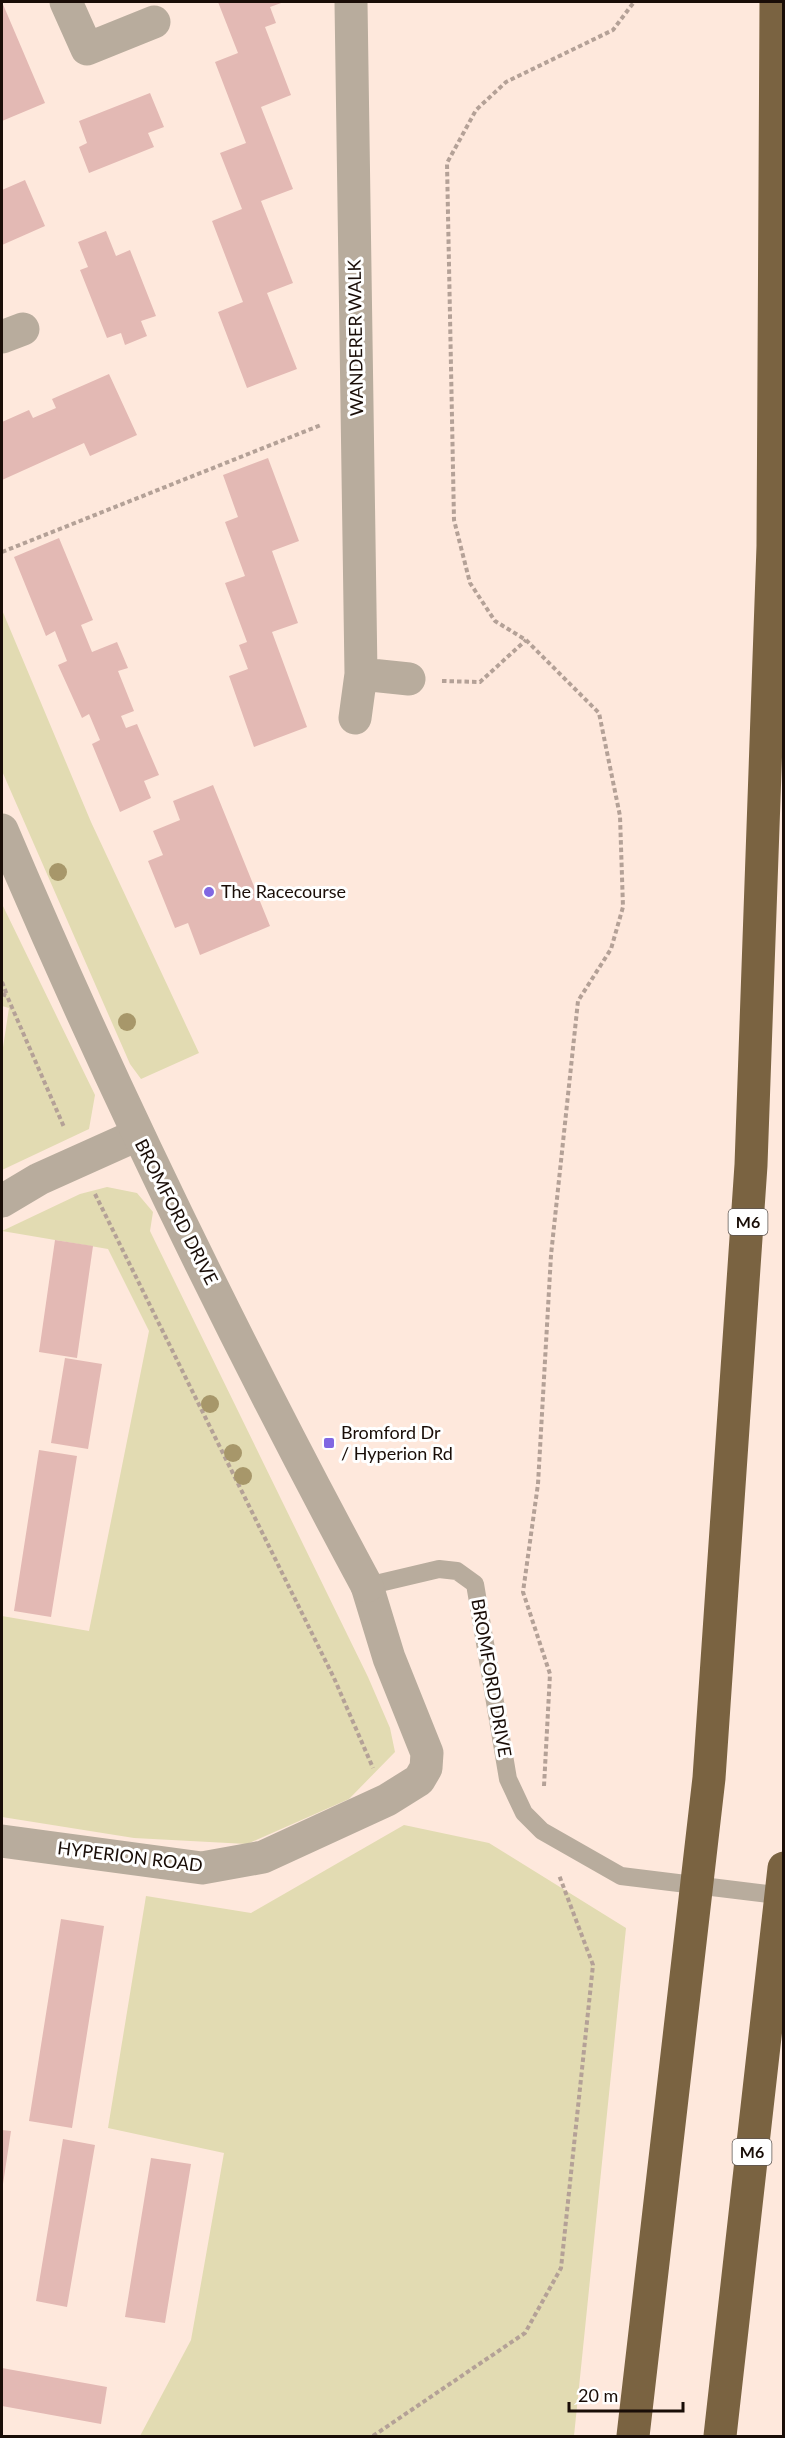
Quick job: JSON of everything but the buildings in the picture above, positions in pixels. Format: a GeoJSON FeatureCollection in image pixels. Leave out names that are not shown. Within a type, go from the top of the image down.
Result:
{"type":"FeatureCollection","features":[{"type":"Feature","properties":{"kind":"highway","name":"M6"},"geometry":{"type":"LineString","coordinates":[[633,2436],[709,1778],[751,1165],[773,546],[776,2]]}},
{"type":"Feature","properties":{"kind":"highway","name":"M6"},"geometry":{"type":"LineString","coordinates":[[720,2436],[783,1868]]}},
{"type":"Feature","properties":{"kind":"street"},"geometry":{"type":"LineString","coordinates":[[66,2],[87,49],[154,22]]}},
{"type":"Feature","properties":{"kind":"street","name":"WANDERER WALK"},"geometry":{"type":"LineString","coordinates":[[351,2],[361,674],[355,718]]}},
{"type":"Feature","properties":{"kind":"street"},"geometry":{"type":"LineString","coordinates":[[361,674],[409,679]]}},
{"type":"Feature","properties":{"kind":"street","name":"BROMFORD DRIVE"},"geometry":{"type":"LineString","coordinates":[[2,830],[137,1135],[367,1586],[389,1658],[427,1752],[426,1768],[419,1780]]}},
{"type":"Feature","properties":{"kind":"street"},"geometry":{"type":"LineString","coordinates":[[2,1201],[78,1160],[137,1135]]}},
{"type":"Feature","properties":{"kind":"street","name":"HYPERION ROAD"},"geometry":{"type":"LineString","coordinates":[[2,1841],[202,1868],[263,1857],[387,1800],[419,1780]]}},
{"type":"Feature","properties":{"kind":"lane","name":"BROMFORD DRIVE"},"geometry":{"type":"LineString","coordinates":[[367,1586],[439,1569],[457,1571],[475,1584],[508,1779],[524,1814],[542,1831],[621,1876],[783,1896]]}},
{"type":"Feature","properties":{"kind":"path"},"geometry":{"type":"LineString","coordinates":[[374,2436],[525,2332],[561,2268],[593,1965],[542,1831],[550,1674],[523,1592],[538,1484],[551,1255],[578,1001],[611,949],[623,907],[620,816],[599,713],[526,640],[495,621],[470,583],[454,520],[447,163],[476,110],[506,82],[613,30],[634,2]]}},
{"type":"Feature","properties":{"kind":"path"},"geometry":{"type":"LineString","coordinates":[[2,552],[357,410]]}},
{"type":"Feature","properties":{"kind":"path"},"geometry":{"type":"LineString","coordinates":[[409,679],[480,682],[526,640]]}},
{"type":"Feature","properties":{"kind":"path"},"geometry":{"type":"LineString","coordinates":[[2,982],[78,1160],[334,1678],[387,1800]]}},
{"type":"Feature","properties":{"kind":"path"},"geometry":{"type":"LineString","coordinates":[[2,994],[7,996]]}},
{"type":"Feature","properties":{"kind":"shaded area"},"geometry":{"type":"Polygon","coordinates":[[[2,610],[91,822],[199,1053],[141,1079],[130,1064],[2,771],[2,610]]]}},
{"type":"Feature","properties":{"kind":"shaded area"},"geometry":{"type":"Polygon","coordinates":[[[2,904],[95,1095],[89,1129],[2,1170],[2,1054],[9,1008],[2,1006],[2,904]]]}},
{"type":"Feature","properties":{"kind":"shaded area"},"geometry":{"type":"Polygon","coordinates":[[[107,1187],[137,1193],[153,1212],[150,1231],[368,1677],[390,1728],[395,1752],[349,1799],[247,1844],[134,1838],[2,1817],[2,1616],[89,1631],[149,1331],[108,1249],[2,1231],[80,1194],[107,1187]]]}},
{"type":"Feature","properties":{"kind":"shaded area"},"geometry":{"type":"Polygon","coordinates":[[[404,1825],[489,1843],[626,1928],[574,2436],[140,2436],[191,2340],[224,2153],[108,2128],[146,1896],[251,1913],[404,1825]]]}},
{"type":"Feature","properties":{"kind":"place","name":"The Racecourse"},"geometry":{"type":"Point","coordinates":[209,892]}},
{"type":"Feature","properties":{"kind":"place","name":"Bromford Dr / Hyperion Rd"},"geometry":{"type":"Point","coordinates":[329,1443]}}]}
